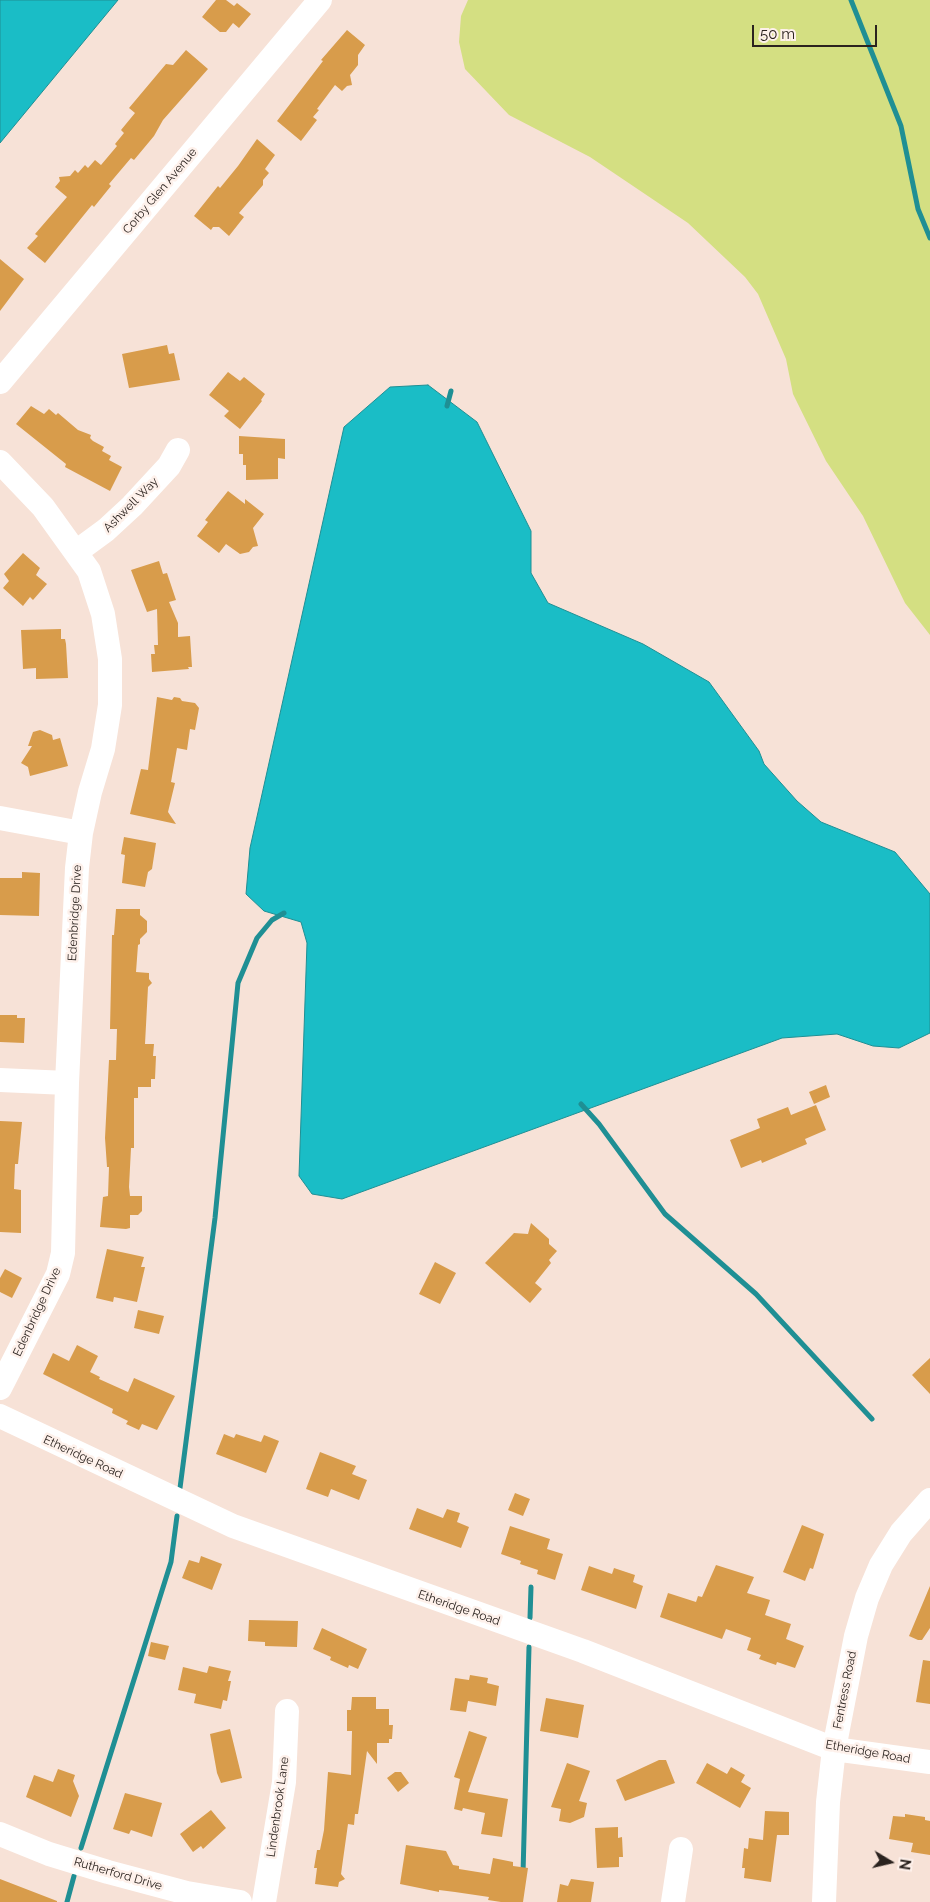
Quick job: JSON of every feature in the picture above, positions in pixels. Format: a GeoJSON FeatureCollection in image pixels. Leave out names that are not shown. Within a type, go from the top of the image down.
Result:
{"type":"FeatureCollection","features":[{"type":"Feature","properties":{"kind":"street","name":"Corby Glen Avenue"},"geometry":{"type":"LineString","coordinates":[[0,382],[320,0]]}},
{"type":"Feature","properties":{"kind":"street","name":"Ashwell Way"},"geometry":{"type":"LineString","coordinates":[[76,552],[106,530],[132,506],[169,466],[178,450]]}},
{"type":"Feature","properties":{"kind":"street","name":"Edenbridge Drive"},"geometry":{"type":"LineString","coordinates":[[0,462],[43,506],[89,571],[103,614],[110,659],[110,705],[103,749],[80,833],[75,900],[67,1083],[63,1253],[58,1274],[0,1388]]}},
{"type":"Feature","properties":{"kind":"street"},"geometry":{"type":"LineString","coordinates":[[0,818],[80,833]]}},
{"type":"Feature","properties":{"kind":"street"},"geometry":{"type":"LineString","coordinates":[[0,1080],[67,1083]]}},
{"type":"Feature","properties":{"kind":"street","name":"Etheridge Road"},"geometry":{"type":"LineString","coordinates":[[0,1416],[233,1526],[583,1651],[834,1749],[930,1762]]}},
{"type":"Feature","properties":{"kind":"street","name":"Fentress Road"},"geometry":{"type":"LineString","coordinates":[[824,1902],[828,1802],[834,1749],[848,1671],[867,1598],[881,1565],[901,1533],[930,1500]]}},
{"type":"Feature","properties":{"kind":"street","name":"Lindenbrook Lane"},"geometry":{"type":"LineString","coordinates":[[264,1902],[284,1782],[287,1711]]}},
{"type":"Feature","properties":{"kind":"street","name":"Rutherford Drive"},"geometry":{"type":"LineString","coordinates":[[0,1834],[49,1854],[108,1872],[187,1893],[240,1902]]}},
{"type":"Feature","properties":{"kind":"street"},"geometry":{"type":"LineString","coordinates":[[673,1902],[681,1849]]}},
{"type":"Feature","properties":{"kind":"green space"},"geometry":{"type":"Polygon","coordinates":[[[468,0],[930,0],[930,635],[905,603],[863,516],[826,461],[793,394],[786,359],[758,294],[745,277],[688,223],[590,157],[509,115],[465,69],[459,42],[461,16],[468,0]]]}},
{"type":"Feature","properties":{"kind":"water"},"geometry":{"type":"Polygon","coordinates":[[[0,0],[118,0],[0,143],[0,0]]]}},
{"type":"Feature","properties":{"kind":"water"},"geometry":{"type":"Polygon","coordinates":[[[428,385],[477,422],[531,531],[531,573],[548,603],[643,644],[709,682],[759,751],[764,764],[797,801],[821,822],[895,852],[930,894],[930,1033],[899,1048],[873,1046],[837,1034],[782,1038],[342,1199],[312,1194],[299,1176],[307,943],[301,922],[264,911],[246,894],[250,848],[344,427],[390,387],[428,385]]]}},
{"type":"Feature","properties":{"kind":"building"},"geometry":{"type":"Polygon","coordinates":[[[216,0],[226,0],[234,6],[237,3],[251,14],[239,28],[233,23],[226,32],[220,32],[202,17],[216,0]]]}},
{"type":"Feature","properties":{"kind":"building"},"geometry":{"type":"Polygon","coordinates":[[[347,30],[365,45],[358,55],[358,65],[350,75],[352,85],[347,86],[342,91],[335,85],[317,109],[319,110],[313,117],[317,120],[301,141],[277,121],[323,61],[321,60],[347,30]]]}},
{"type":"Feature","properties":{"kind":"building"},"geometry":{"type":"Polygon","coordinates":[[[186,50],[208,69],[163,120],[154,136],[134,160],[131,158],[109,184],[111,186],[94,207],[92,205],[45,263],[27,248],[38,236],[35,234],[67,197],[55,187],[60,181],[59,177],[70,176],[75,170],[78,173],[85,165],[88,168],[95,160],[101,165],[117,146],[115,144],[124,133],[121,130],[135,113],[129,108],[166,64],[173,65],[186,50]]]}},
{"type":"Feature","properties":{"kind":"building"},"geometry":{"type":"Polygon","coordinates":[[[257,139],[275,155],[265,169],[269,173],[263,180],[263,185],[239,213],[244,217],[229,236],[219,227],[213,227],[211,230],[194,216],[218,186],[220,188],[238,166],[257,139]]]}},
{"type":"Feature","properties":{"kind":"building"},"geometry":{"type":"Polygon","coordinates":[[[0,259],[24,279],[0,311],[0,259]]]}},
{"type":"Feature","properties":{"kind":"building"},"geometry":{"type":"Polygon","coordinates":[[[167,345],[169,354],[174,353],[180,380],[129,388],[122,354],[167,345]]]}},
{"type":"Feature","properties":{"kind":"building"},"geometry":{"type":"Polygon","coordinates":[[[228,372],[240,381],[244,377],[265,394],[262,401],[240,429],[224,416],[229,411],[209,395],[228,372]]]}},
{"type":"Feature","properties":{"kind":"building"},"geometry":{"type":"Polygon","coordinates":[[[31,406],[44,414],[49,409],[56,415],[58,413],[78,430],[91,435],[90,438],[93,441],[104,447],[102,451],[111,456],[109,460],[122,467],[110,491],[65,467],[66,464],[16,424],[31,406]]]}},
{"type":"Feature","properties":{"kind":"building"},"geometry":{"type":"Polygon","coordinates":[[[239,436],[285,439],[285,459],[278,458],[278,479],[246,480],[246,465],[243,465],[243,454],[239,454],[239,436]]]}},
{"type":"Feature","properties":{"kind":"building"},"geometry":{"type":"Polygon","coordinates":[[[228,491],[245,504],[245,499],[264,514],[253,528],[258,546],[253,547],[249,552],[240,554],[226,544],[219,553],[197,536],[208,522],[205,520],[228,491]]]}},
{"type":"Feature","properties":{"kind":"building"},"geometry":{"type":"Polygon","coordinates":[[[23,553],[40,568],[36,575],[47,584],[33,600],[30,597],[23,606],[3,588],[9,581],[4,574],[23,553]]]}},
{"type":"Feature","properties":{"kind":"building"},"geometry":{"type":"Polygon","coordinates":[[[159,561],[163,574],[167,573],[176,600],[169,602],[178,623],[178,637],[190,636],[192,667],[188,667],[189,669],[152,672],[151,654],[155,654],[154,645],[158,645],[157,609],[147,612],[131,570],[159,561]]]}},
{"type":"Feature","properties":{"kind":"building"},"geometry":{"type":"Polygon","coordinates":[[[61,629],[61,639],[65,639],[66,644],[68,678],[36,679],[36,668],[23,669],[21,630],[61,629]]]}},
{"type":"Feature","properties":{"kind":"building"},"geometry":{"type":"Polygon","coordinates":[[[157,697],[172,700],[174,697],[180,698],[182,701],[195,703],[199,708],[195,730],[190,729],[187,750],[177,748],[171,782],[175,783],[168,812],[176,824],[130,814],[141,769],[148,770],[157,697]]]}},
{"type":"Feature","properties":{"kind":"building"},"geometry":{"type":"Polygon","coordinates":[[[40,730],[52,735],[53,740],[60,738],[68,766],[30,776],[28,767],[21,763],[32,746],[28,746],[33,732],[40,730]]]}},
{"type":"Feature","properties":{"kind":"building"},"geometry":{"type":"Polygon","coordinates":[[[124,837],[156,843],[152,869],[148,872],[145,887],[122,883],[125,855],[121,854],[124,837]]]}},
{"type":"Feature","properties":{"kind":"building"},"geometry":{"type":"Polygon","coordinates":[[[22,872],[40,873],[39,916],[0,915],[0,878],[22,878],[22,872]]]}},
{"type":"Feature","properties":{"kind":"building"},"geometry":{"type":"Polygon","coordinates":[[[116,909],[140,909],[140,915],[147,921],[147,932],[140,939],[140,944],[138,945],[136,972],[149,973],[149,979],[152,983],[148,987],[145,1044],[154,1044],[153,1056],[156,1056],[155,1079],[151,1079],[151,1087],[138,1087],[138,1098],[134,1098],[134,1148],[131,1148],[129,1187],[130,1196],[142,1196],[142,1211],[138,1215],[130,1215],[130,1228],[126,1229],[100,1227],[103,1197],[108,1196],[109,1167],[107,1167],[105,1138],[109,1060],[116,1060],[117,1029],[110,1029],[112,935],[114,935],[116,909]]]}},
{"type":"Feature","properties":{"kind":"building"},"geometry":{"type":"Polygon","coordinates":[[[0,1015],[17,1015],[17,1018],[25,1018],[24,1043],[0,1042],[0,1015]]]}},
{"type":"Feature","properties":{"kind":"building"},"geometry":{"type":"Polygon","coordinates":[[[826,1085],[830,1097],[814,1104],[809,1092],[826,1085]]]}},
{"type":"Feature","properties":{"kind":"building"},"geometry":{"type":"Polygon","coordinates":[[[816,1105],[826,1130],[805,1139],[807,1144],[762,1163],[761,1160],[741,1168],[730,1140],[760,1128],[757,1119],[788,1107],[791,1115],[816,1105]]]}},
{"type":"Feature","properties":{"kind":"building"},"geometry":{"type":"Polygon","coordinates":[[[0,1121],[22,1122],[18,1164],[15,1164],[14,1189],[21,1190],[21,1233],[0,1232],[0,1121]]]}},
{"type":"Feature","properties":{"kind":"building"},"geometry":{"type":"Polygon","coordinates":[[[531,1223],[549,1239],[549,1244],[557,1251],[549,1260],[551,1263],[535,1283],[542,1289],[530,1303],[485,1263],[514,1233],[528,1234],[531,1223]]]}},
{"type":"Feature","properties":{"kind":"building"},"geometry":{"type":"Polygon","coordinates":[[[107,1249],[144,1257],[141,1267],[145,1267],[137,1302],[114,1297],[113,1302],[96,1298],[107,1249]]]}},
{"type":"Feature","properties":{"kind":"building"},"geometry":{"type":"Polygon","coordinates":[[[435,1262],[456,1273],[440,1304],[419,1294],[435,1262]]]}},
{"type":"Feature","properties":{"kind":"building"},"geometry":{"type":"Polygon","coordinates":[[[5,1269],[22,1278],[12,1298],[0,1292],[0,1278],[5,1269]]]}},
{"type":"Feature","properties":{"kind":"building"},"geometry":{"type":"Polygon","coordinates":[[[138,1310],[164,1316],[159,1334],[134,1328],[138,1310]]]}},
{"type":"Feature","properties":{"kind":"building"},"geometry":{"type":"Polygon","coordinates":[[[77,1345],[98,1356],[90,1372],[100,1377],[99,1379],[128,1392],[134,1378],[175,1396],[157,1430],[142,1424],[139,1430],[126,1424],[128,1421],[112,1413],[113,1409],[43,1374],[53,1353],[69,1361],[77,1345]]]}},
{"type":"Feature","properties":{"kind":"building"},"geometry":{"type":"Polygon","coordinates":[[[930,1358],[930,1394],[912,1375],[930,1358]]]}},
{"type":"Feature","properties":{"kind":"building"},"geometry":{"type":"Polygon","coordinates":[[[224,1434],[234,1438],[236,1434],[261,1442],[264,1435],[279,1441],[266,1473],[216,1454],[224,1434]]]}},
{"type":"Feature","properties":{"kind":"building"},"geometry":{"type":"Polygon","coordinates":[[[320,1452],[356,1466],[352,1474],[367,1480],[359,1500],[331,1489],[328,1497],[306,1489],[320,1452]]]}},
{"type":"Feature","properties":{"kind":"building"},"geometry":{"type":"Polygon","coordinates":[[[515,1493],[530,1499],[523,1516],[508,1510],[515,1493]]]}},
{"type":"Feature","properties":{"kind":"building"},"geometry":{"type":"Polygon","coordinates":[[[417,1508],[443,1518],[447,1509],[460,1513],[457,1522],[469,1527],[461,1548],[409,1529],[417,1508]]]}},
{"type":"Feature","properties":{"kind":"building"},"geometry":{"type":"Polygon","coordinates":[[[802,1525],[824,1534],[813,1569],[810,1568],[805,1581],[783,1572],[802,1525]]]}},
{"type":"Feature","properties":{"kind":"building"},"geometry":{"type":"Polygon","coordinates":[[[510,1526],[550,1539],[547,1549],[563,1554],[555,1580],[537,1574],[538,1570],[520,1564],[521,1561],[501,1554],[510,1526]]]}},
{"type":"Feature","properties":{"kind":"building"},"geometry":{"type":"Polygon","coordinates":[[[201,1556],[222,1564],[212,1590],[182,1578],[189,1560],[199,1563],[201,1556]]]}},
{"type":"Feature","properties":{"kind":"building"},"geometry":{"type":"Polygon","coordinates":[[[716,1565],[754,1577],[747,1593],[770,1600],[765,1615],[791,1624],[786,1639],[804,1646],[795,1668],[777,1662],[776,1665],[759,1659],[761,1655],[747,1650],[751,1638],[726,1629],[722,1639],[660,1617],[668,1593],[696,1602],[698,1596],[702,1597],[716,1565]]]}},
{"type":"Feature","properties":{"kind":"building"},"geometry":{"type":"Polygon","coordinates":[[[589,1566],[612,1574],[614,1568],[635,1575],[633,1582],[643,1586],[636,1609],[581,1590],[589,1566]]]}},
{"type":"Feature","properties":{"kind":"building"},"geometry":{"type":"Polygon","coordinates":[[[930,1586],[930,1628],[922,1640],[918,1640],[909,1636],[930,1586]]]}},
{"type":"Feature","properties":{"kind":"building"},"geometry":{"type":"Polygon","coordinates":[[[249,1620],[298,1621],[297,1647],[265,1646],[265,1642],[248,1641],[249,1620]]]}},
{"type":"Feature","properties":{"kind":"building"},"geometry":{"type":"Polygon","coordinates":[[[322,1628],[367,1649],[358,1669],[349,1665],[348,1668],[330,1660],[331,1657],[313,1649],[322,1628]]]}},
{"type":"Feature","properties":{"kind":"building"},"geometry":{"type":"Polygon","coordinates":[[[151,1642],[169,1646],[165,1660],[148,1656],[151,1642]]]}},
{"type":"Feature","properties":{"kind":"building"},"geometry":{"type":"Polygon","coordinates":[[[923,1660],[930,1661],[930,1704],[916,1702],[923,1660]]]}},
{"type":"Feature","properties":{"kind":"building"},"geometry":{"type":"Polygon","coordinates":[[[209,1666],[231,1671],[228,1681],[231,1681],[227,1701],[223,1700],[221,1709],[194,1703],[196,1694],[178,1690],[183,1667],[207,1673],[209,1666]]]}},
{"type":"Feature","properties":{"kind":"building"},"geometry":{"type":"Polygon","coordinates":[[[470,1675],[488,1678],[487,1683],[499,1686],[496,1706],[468,1701],[466,1712],[450,1710],[455,1678],[469,1680],[470,1675]]]}},
{"type":"Feature","properties":{"kind":"building"},"geometry":{"type":"Polygon","coordinates":[[[352,1697],[376,1697],[376,1709],[389,1709],[389,1725],[393,1725],[392,1739],[389,1739],[389,1743],[377,1743],[377,1764],[367,1751],[358,1814],[355,1814],[354,1825],[348,1824],[341,1874],[345,1879],[339,1882],[338,1887],[315,1884],[317,1868],[314,1868],[317,1850],[320,1850],[324,1830],[328,1772],[351,1775],[352,1731],[347,1731],[347,1710],[351,1710],[352,1697]]]}},
{"type":"Feature","properties":{"kind":"building"},"geometry":{"type":"Polygon","coordinates":[[[546,1698],[584,1705],[578,1738],[540,1731],[546,1698]]]}},
{"type":"Feature","properties":{"kind":"building"},"geometry":{"type":"Polygon","coordinates":[[[230,1729],[242,1778],[221,1783],[217,1773],[210,1734],[230,1729]]]}},
{"type":"Feature","properties":{"kind":"building"},"geometry":{"type":"Polygon","coordinates":[[[469,1731],[487,1737],[468,1792],[508,1799],[502,1837],[481,1834],[485,1813],[463,1808],[462,1811],[454,1809],[460,1779],[454,1777],[469,1731]]]}},
{"type":"Feature","properties":{"kind":"building"},"geometry":{"type":"Polygon","coordinates":[[[659,1760],[666,1760],[675,1783],[625,1801],[616,1780],[659,1760]]]}},
{"type":"Feature","properties":{"kind":"building"},"geometry":{"type":"Polygon","coordinates":[[[567,1763],[590,1771],[579,1801],[587,1803],[584,1817],[570,1823],[559,1821],[561,1809],[551,1807],[567,1763]]]}},
{"type":"Feature","properties":{"kind":"building"},"geometry":{"type":"Polygon","coordinates":[[[707,1763],[727,1774],[731,1767],[745,1775],[741,1782],[751,1788],[740,1808],[696,1783],[707,1763]]]}},
{"type":"Feature","properties":{"kind":"building"},"geometry":{"type":"Polygon","coordinates":[[[58,1769],[75,1775],[73,1781],[79,1796],[71,1817],[26,1797],[34,1775],[53,1782],[58,1769]]]}},
{"type":"Feature","properties":{"kind":"building"},"geometry":{"type":"Polygon","coordinates":[[[395,1772],[401,1772],[409,1783],[398,1792],[387,1778],[395,1772]]]}},
{"type":"Feature","properties":{"kind":"building"},"geometry":{"type":"Polygon","coordinates":[[[125,1793],[162,1803],[152,1837],[131,1830],[129,1834],[113,1829],[125,1793]]]}},
{"type":"Feature","properties":{"kind":"building"},"geometry":{"type":"Polygon","coordinates":[[[211,1810],[226,1828],[203,1849],[201,1846],[193,1852],[180,1834],[211,1810]]]}},
{"type":"Feature","properties":{"kind":"building"},"geometry":{"type":"Polygon","coordinates":[[[765,1811],[789,1812],[789,1835],[777,1835],[771,1882],[744,1878],[745,1868],[742,1868],[744,1848],[748,1849],[749,1838],[763,1840],[765,1811]]]}},
{"type":"Feature","properties":{"kind":"building"},"geometry":{"type":"Polygon","coordinates":[[[905,1814],[925,1817],[925,1820],[930,1821],[930,1855],[911,1852],[913,1843],[889,1839],[893,1816],[905,1817],[905,1814]]]}},
{"type":"Feature","properties":{"kind":"building"},"geometry":{"type":"Polygon","coordinates":[[[618,1827],[618,1838],[622,1837],[623,1857],[619,1857],[619,1867],[597,1868],[595,1828],[618,1827]]]}},
{"type":"Feature","properties":{"kind":"building"},"geometry":{"type":"Polygon","coordinates":[[[406,1845],[446,1851],[453,1865],[459,1866],[459,1869],[490,1874],[493,1858],[513,1862],[513,1866],[528,1868],[523,1902],[501,1902],[488,1900],[489,1897],[439,1890],[439,1892],[400,1884],[406,1845]]]}},
{"type":"Feature","properties":{"kind":"building"},"geometry":{"type":"Polygon","coordinates":[[[0,1879],[57,1901],[57,1902],[0,1902],[0,1879]]]}},
{"type":"Feature","properties":{"kind":"building"},"geometry":{"type":"Polygon","coordinates":[[[571,1879],[594,1882],[591,1902],[557,1902],[560,1884],[568,1886],[571,1879]]]}},
{"type":"Feature","properties":{"kind":"waterway"},"geometry":{"type":"LineString","coordinates":[[851,0],[901,126],[918,209],[930,238]]}},
{"type":"Feature","properties":{"kind":"waterway"},"geometry":{"type":"LineString","coordinates":[[447,406],[451,391]]}},
{"type":"Feature","properties":{"kind":"waterway"},"geometry":{"type":"LineString","coordinates":[[180,1488],[215,1218],[238,983],[257,938],[272,920],[284,913]]}},
{"type":"Feature","properties":{"kind":"waterway"},"geometry":{"type":"LineString","coordinates":[[581,1104],[599,1124],[665,1214],[756,1294],[872,1419]]}},
{"type":"Feature","properties":{"kind":"waterway"},"geometry":{"type":"LineString","coordinates":[[81,1848],[171,1562],[177,1516]]}},
{"type":"Feature","properties":{"kind":"waterway"},"geometry":{"type":"LineString","coordinates":[[530,1618],[531,1587]]}},
{"type":"Feature","properties":{"kind":"waterway"},"geometry":{"type":"LineString","coordinates":[[523,1874],[529,1647]]}},
{"type":"Feature","properties":{"kind":"waterway"},"geometry":{"type":"LineString","coordinates":[[67,1902],[74,1876]]}}]}
